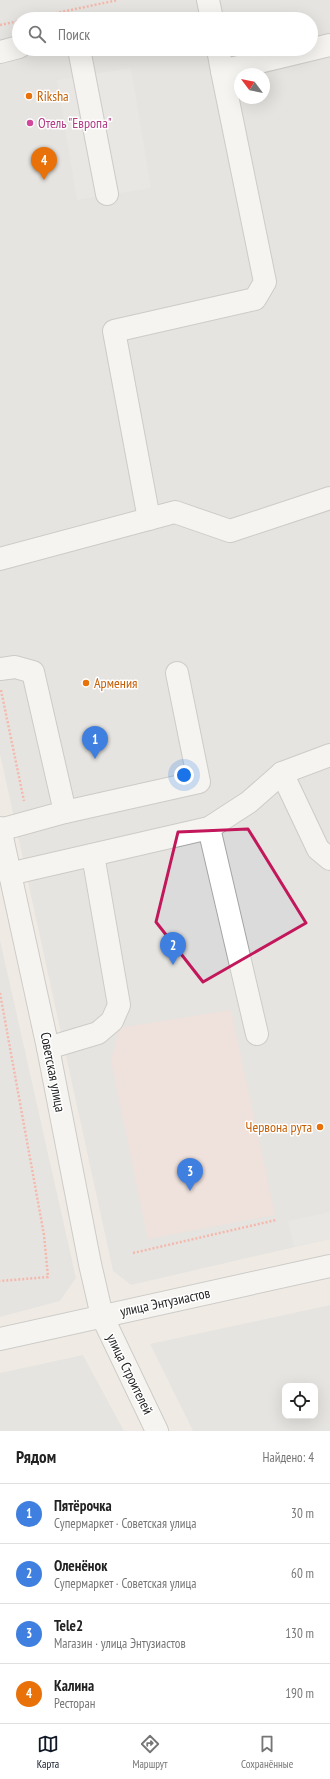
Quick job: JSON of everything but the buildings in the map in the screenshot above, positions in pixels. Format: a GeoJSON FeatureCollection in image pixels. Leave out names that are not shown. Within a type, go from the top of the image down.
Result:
{"type":"FeatureCollection","features":[{"type":"Feature","properties":{"kind":"street"},"geometry":{"type":"LineString","coordinates":[[208,0],[211,12]]}},
{"type":"Feature","properties":{"kind":"street"},"geometry":{"type":"LineString","coordinates":[[318,48],[330,45]]}},
{"type":"Feature","properties":{"kind":"street"},"geometry":{"type":"LineString","coordinates":[[0,52],[12,49]]}},
{"type":"Feature","properties":{"kind":"street"},"geometry":{"type":"LineString","coordinates":[[80,56],[107,194]]}},
{"type":"Feature","properties":{"kind":"street"},"geometry":{"type":"LineString","coordinates":[[149,519],[114,332],[255,299],[264,282],[219,56]]}},
{"type":"Feature","properties":{"kind":"street"},"geometry":{"type":"LineString","coordinates":[[222,71],[284,56]]}},
{"type":"Feature","properties":{"kind":"street"},"geometry":{"type":"LineString","coordinates":[[0,559],[175,512],[230,531],[330,498]]}},
{"type":"Feature","properties":{"kind":"street"},"geometry":{"type":"LineString","coordinates":[[0,669],[15,668],[33,672],[65,812]]}},
{"type":"Feature","properties":{"kind":"street"},"geometry":{"type":"LineString","coordinates":[[0,829],[65,812],[199,782],[177,673]]}},
{"type":"Feature","properties":{"kind":"street"},"geometry":{"type":"LineString","coordinates":[[9,874],[209,828],[249,802],[282,773],[330,755]]}},
{"type":"Feature","properties":{"kind":"street"},"geometry":{"type":"LineString","coordinates":[[282,773],[318,849],[330,859]]}},
{"type":"Feature","properties":{"kind":"street"},"geometry":{"type":"LineString","coordinates":[[209,828],[258,1034]]}},
{"type":"Feature","properties":{"kind":"street","name":"Советская улица"},"geometry":{"type":"LineString","coordinates":[[0,829],[48,1048],[90,1264],[102,1316]]}},
{"type":"Feature","properties":{"kind":"street"},"geometry":{"type":"LineString","coordinates":[[48,1048],[98,1033],[112,1021],[119,1005],[93,855]]}},
{"type":"Feature","properties":{"kind":"street","name":"улица Энтузиастов"},"geometry":{"type":"LineString","coordinates":[[0,1339],[330,1266]]}},
{"type":"Feature","properties":{"kind":"street","name":"улица Строителей"},"geometry":{"type":"LineString","coordinates":[[102,1316],[157,1431]]}},
{"type":"Feature","properties":{"kind":"path"},"geometry":{"type":"LineString","coordinates":[[61,12],[118,0]]}},
{"type":"Feature","properties":{"kind":"path"},"geometry":{"type":"LineString","coordinates":[[0,25],[12,22]]}},
{"type":"Feature","properties":{"kind":"path"},"geometry":{"type":"LineString","coordinates":[[0,688],[29,822]]}},
{"type":"Feature","properties":{"kind":"path"},"geometry":{"type":"LineString","coordinates":[[0,993],[44,1234],[48,1277],[0,1281]]}},
{"type":"Feature","properties":{"kind":"path"},"geometry":{"type":"LineString","coordinates":[[133,1253],[276,1220]]}},
{"type":"Feature","properties":{"kind":"highlighted area"},"geometry":{"type":"Polygon","coordinates":[[[248,829],[306,923],[203,982],[156,922],[178,832],[248,829]]]}},
{"type":"Feature","properties":{"kind":"shaded area"},"geometry":{"type":"Polygon","coordinates":[[[0,0],[330,0],[330,1239],[131,1285],[113,1271],[0,754],[0,0]]]}},
{"type":"Feature","properties":{"kind":"shaded area"},"geometry":{"type":"Polygon","coordinates":[[[131,68],[151,188],[77,200],[57,80],[131,68]]]}},
{"type":"Feature","properties":{"kind":"shaded area"},"geometry":{"type":"Polygon","coordinates":[[[0,940],[76,1278],[60,1301],[0,1317],[0,940]]]}},
{"type":"Feature","properties":{"kind":"shaded area"},"geometry":{"type":"Polygon","coordinates":[[[231,1010],[275,1215],[148,1239],[111,1060],[120,1028],[231,1010]]]}},
{"type":"Feature","properties":{"kind":"shaded area"},"geometry":{"type":"Polygon","coordinates":[[[330,1212],[330,1239],[294,1247],[288,1221],[330,1212]]]}},
{"type":"Feature","properties":{"kind":"shaded area"},"geometry":{"type":"Polygon","coordinates":[[[330,1305],[330,1431],[193,1431],[150,1344],[330,1305]]]}},
{"type":"Feature","properties":{"kind":"shaded area"},"geometry":{"type":"Polygon","coordinates":[[[83,1355],[124,1431],[0,1431],[0,1373],[83,1355]]]}},
{"type":"Feature","properties":{"kind":"place","name":"Riksha"},"geometry":{"type":"Point","coordinates":[29,96]}},
{"type":"Feature","properties":{"kind":"place","name":"Отель \"Европа\""},"geometry":{"type":"Point","coordinates":[30,123]}},
{"type":"Feature","properties":{"kind":"place","name":"Калина"},"geometry":{"type":"Point","coordinates":[44,180]}},
{"type":"Feature","properties":{"kind":"place","name":"Армения"},"geometry":{"type":"Point","coordinates":[86,683]}},
{"type":"Feature","properties":{"kind":"place","name":"Пятёрочка"},"geometry":{"type":"Point","coordinates":[95,759]}},
{"type":"Feature","properties":{"kind":"place","name":"Оленёнок"},"geometry":{"type":"Point","coordinates":[173,965]}},
{"type":"Feature","properties":{"kind":"place","name":"Червона рута"},"geometry":{"type":"Point","coordinates":[320,1127]}},
{"type":"Feature","properties":{"kind":"place","name":"Tele2"},"geometry":{"type":"Point","coordinates":[190,1191]}}]}
